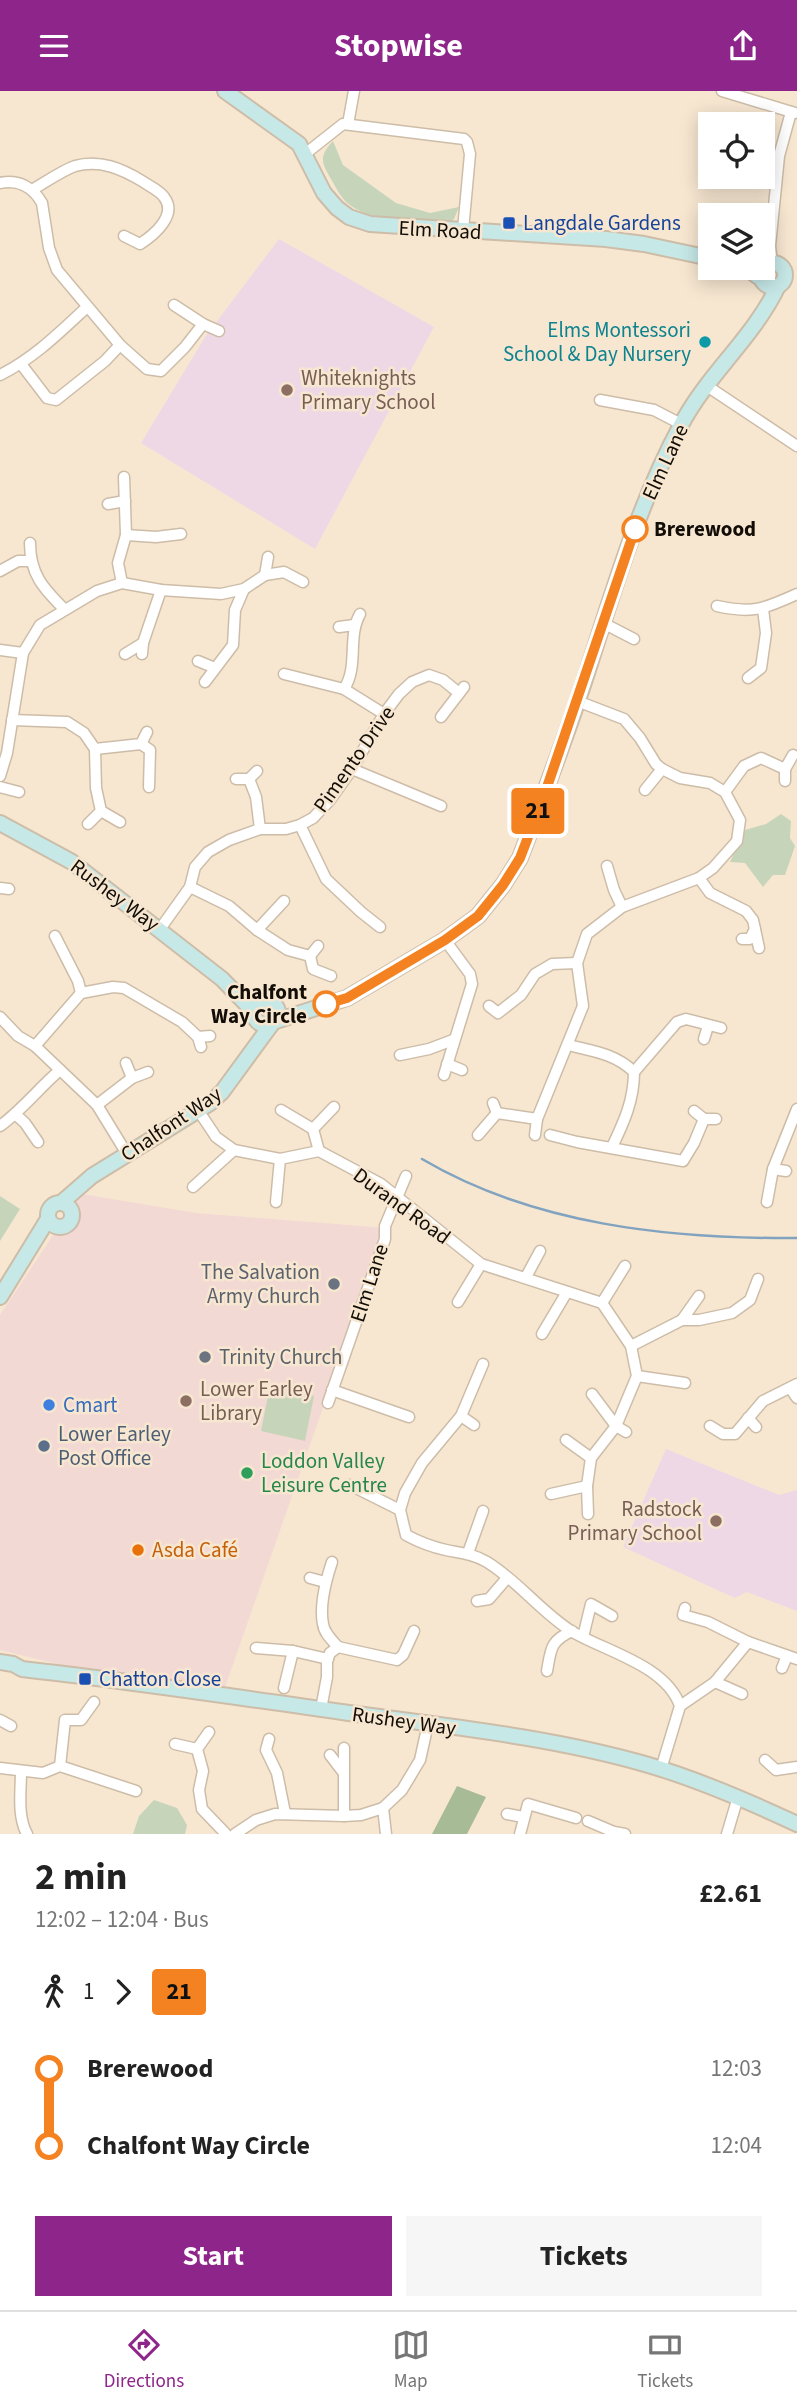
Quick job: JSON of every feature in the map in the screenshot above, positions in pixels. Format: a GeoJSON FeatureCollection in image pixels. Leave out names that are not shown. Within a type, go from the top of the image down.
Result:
{"type":"FeatureCollection","features":[{"type":"Feature","properties":{"kind":"street","name":"Elm Road"},"geometry":{"type":"LineString","coordinates":[[225,91],[299,145],[324,193],[337,208],[349,216],[383,227],[619,241],[698,256]]}},
{"type":"Feature","properties":{"kind":"street"},"geometry":{"type":"LineString","coordinates":[[348,124],[354,91]]}},
{"type":"Feature","properties":{"kind":"street"},"geometry":{"type":"LineString","coordinates":[[722,91],[794,113],[779,156],[774,203]]}},
{"type":"Feature","properties":{"kind":"street"},"geometry":{"type":"LineString","coordinates":[[305,154],[338,126],[348,124],[459,137],[467,142],[470,154],[463,230]]}},
{"type":"Feature","properties":{"kind":"street"},"geometry":{"type":"LineString","coordinates":[[32,190],[76,166],[100,164],[123,169],[162,194],[169,204],[168,213],[161,226],[140,244],[124,236]]}},
{"type":"Feature","properties":{"kind":"street"},"geometry":{"type":"LineString","coordinates":[[0,183],[9,181],[24,184],[32,190],[42,203],[49,248],[57,270],[120,345],[147,369],[161,370],[185,347],[203,324]]}},
{"type":"Feature","properties":{"kind":"street","name":"Elm Lane"},"geometry":{"type":"LineString","coordinates":[[445,940],[478,916],[520,858],[577,701],[629,544],[681,424],[768,308],[773,280]]}},
{"type":"Feature","properties":{"kind":"street"},"geometry":{"type":"LineString","coordinates":[[174,305],[219,331]]}},
{"type":"Feature","properties":{"kind":"street"},"geometry":{"type":"LineString","coordinates":[[0,375],[21,365],[87,307]]}},
{"type":"Feature","properties":{"kind":"street"},"geometry":{"type":"LineString","coordinates":[[21,365],[47,398],[56,400],[105,361],[120,345]]}},
{"type":"Feature","properties":{"kind":"street"},"geometry":{"type":"LineString","coordinates":[[707,386],[797,446]]}},
{"type":"Feature","properties":{"kind":"street"},"geometry":{"type":"LineString","coordinates":[[600,400],[654,410],[681,424]]}},
{"type":"Feature","properties":{"kind":"street"},"geometry":{"type":"LineString","coordinates":[[122,583],[118,563],[126,535],[124,477]]}},
{"type":"Feature","properties":{"kind":"street"},"geometry":{"type":"LineString","coordinates":[[108,503],[125,501]]}},
{"type":"Feature","properties":{"kind":"street"},"geometry":{"type":"LineString","coordinates":[[167,535],[171,524]]}},
{"type":"Feature","properties":{"kind":"street"},"geometry":{"type":"LineString","coordinates":[[126,535],[156,537],[181,534]]}},
{"type":"Feature","properties":{"kind":"street"},"geometry":{"type":"LineString","coordinates":[[30,543],[30,561],[44,589],[64,609]]}},
{"type":"Feature","properties":{"kind":"street"},"geometry":{"type":"LineString","coordinates":[[265,575],[268,557]]}},
{"type":"Feature","properties":{"kind":"street"},"geometry":{"type":"LineString","coordinates":[[0,571],[18,561],[30,561]]}},
{"type":"Feature","properties":{"kind":"street"},"geometry":{"type":"LineString","coordinates":[[0,776],[23,653],[40,625],[64,609],[97,591],[122,583],[161,590],[221,594],[244,589],[265,575],[284,572],[303,582]]}},
{"type":"Feature","properties":{"kind":"street"},"geometry":{"type":"LineString","coordinates":[[205,682],[233,645],[235,610],[244,589]]}},
{"type":"Feature","properties":{"kind":"street"},"geometry":{"type":"LineString","coordinates":[[125,654],[142,649],[161,590]]}},
{"type":"Feature","properties":{"kind":"street"},"geometry":{"type":"LineString","coordinates":[[717,606],[738,611],[763,609],[797,594]]}},
{"type":"Feature","properties":{"kind":"street"},"geometry":{"type":"LineString","coordinates":[[748,678],[761,668],[766,633],[763,609]]}},
{"type":"Feature","properties":{"kind":"street"},"geometry":{"type":"LineString","coordinates":[[344,689],[349,681],[354,652],[354,625],[360,614]]}},
{"type":"Feature","properties":{"kind":"street"},"geometry":{"type":"LineString","coordinates":[[603,623],[634,639]]}},
{"type":"Feature","properties":{"kind":"street"},"geometry":{"type":"LineString","coordinates":[[340,627],[354,625]]}},
{"type":"Feature","properties":{"kind":"street"},"geometry":{"type":"LineString","coordinates":[[0,650],[23,653]]}},
{"type":"Feature","properties":{"kind":"street"},"geometry":{"type":"LineString","coordinates":[[198,661],[215,668]]}},
{"type":"Feature","properties":{"kind":"street"},"geometry":{"type":"LineString","coordinates":[[284,674],[344,689],[384,714]]}},
{"type":"Feature","properties":{"kind":"street","name":"Pimento Drive"},"geometry":{"type":"LineString","coordinates":[[160,929],[190,887],[195,867],[208,852],[260,828],[286,829],[313,818],[352,769],[384,714],[412,682],[429,675],[462,690],[441,716]]}},
{"type":"Feature","properties":{"kind":"street"},"geometry":{"type":"LineString","coordinates":[[535,1135],[537,1119],[583,1006],[578,963],[587,934],[622,907],[699,879],[713,868],[737,841],[740,820],[725,792],[710,783],[680,778],[662,769],[624,719],[577,701]]}},
{"type":"Feature","properties":{"kind":"street"},"geometry":{"type":"LineString","coordinates":[[12,720],[67,722],[84,733],[95,749],[96,789],[101,811],[120,822]]}},
{"type":"Feature","properties":{"kind":"street"},"geometry":{"type":"LineString","coordinates":[[141,744],[147,732]]}},
{"type":"Feature","properties":{"kind":"street"},"geometry":{"type":"LineString","coordinates":[[95,749],[141,744],[150,750],[149,787]]}},
{"type":"Feature","properties":{"kind":"street"},"geometry":{"type":"LineString","coordinates":[[785,781],[785,769],[793,755]]}},
{"type":"Feature","properties":{"kind":"street"},"geometry":{"type":"LineString","coordinates":[[725,792],[744,766],[761,758],[785,769]]}},
{"type":"Feature","properties":{"kind":"street"},"geometry":{"type":"LineString","coordinates":[[352,769],[441,806]]}},
{"type":"Feature","properties":{"kind":"street"},"geometry":{"type":"LineString","coordinates":[[645,790],[662,769]]}},
{"type":"Feature","properties":{"kind":"street"},"geometry":{"type":"LineString","coordinates":[[236,779],[253,775],[260,828]]}},
{"type":"Feature","properties":{"kind":"street"},"geometry":{"type":"LineString","coordinates":[[0,787],[19,792]]}},
{"type":"Feature","properties":{"kind":"street"},"geometry":{"type":"LineString","coordinates":[[88,824],[101,811]]}},
{"type":"Feature","properties":{"kind":"street","name":"Rushey Way"},"geometry":{"type":"LineString","coordinates":[[0,823],[72,862],[266,1015]]}},
{"type":"Feature","properties":{"kind":"street"},"geometry":{"type":"LineString","coordinates":[[300,825],[326,879],[380,927]]}},
{"type":"Feature","properties":{"kind":"street"},"geometry":{"type":"LineString","coordinates":[[607,866],[622,907]]}},
{"type":"Feature","properties":{"kind":"street"},"geometry":{"type":"LineString","coordinates":[[699,879],[709,893],[746,911],[753,920],[759,948]]}},
{"type":"Feature","properties":{"kind":"street"},"geometry":{"type":"LineString","coordinates":[[190,887],[229,906],[257,930],[288,950],[310,956]]}},
{"type":"Feature","properties":{"kind":"street"},"geometry":{"type":"LineString","coordinates":[[257,930],[284,901]]}},
{"type":"Feature","properties":{"kind":"street"},"geometry":{"type":"LineString","coordinates":[[742,939],[750,939],[756,929]]}},
{"type":"Feature","properties":{"kind":"street"},"geometry":{"type":"LineString","coordinates":[[55,936],[78,981],[81,993]]}},
{"type":"Feature","properties":{"kind":"street"},"geometry":{"type":"LineString","coordinates":[[266,1015],[347,998],[445,940],[470,974],[472,984],[446,1069],[462,1070]]}},
{"type":"Feature","properties":{"kind":"street"},"geometry":{"type":"LineString","coordinates":[[310,956],[318,946]]}},
{"type":"Feature","properties":{"kind":"street"},"geometry":{"type":"LineString","coordinates":[[310,956],[313,969],[331,977]]}},
{"type":"Feature","properties":{"kind":"street"},"geometry":{"type":"LineString","coordinates":[[489,1006],[498,1018],[521,995],[535,974],[552,964],[578,963]]}},
{"type":"Feature","properties":{"kind":"street"},"geometry":{"type":"LineString","coordinates":[[35,1046],[81,993],[113,987],[124,988],[182,1022],[200,1042],[210,1036]]}},
{"type":"Feature","properties":{"kind":"street","name":"Chalfont Way"},"geometry":{"type":"LineString","coordinates":[[66,1206],[83,1182],[222,1092],[248,1055],[266,1015]]}},
{"type":"Feature","properties":{"kind":"street"},"geometry":{"type":"LineString","coordinates":[[0,1017],[97,1105],[127,1154]]}},
{"type":"Feature","properties":{"kind":"street"},"geometry":{"type":"LineString","coordinates":[[612,1147],[634,1091],[634,1072],[677,1022],[686,1019],[721,1028]]}},
{"type":"Feature","properties":{"kind":"street"},"geometry":{"type":"LineString","coordinates":[[704,1039],[708,1026]]}},
{"type":"Feature","properties":{"kind":"street"},"geometry":{"type":"LineString","coordinates":[[400,1055],[429,1049],[453,1040]]}},
{"type":"Feature","properties":{"kind":"street"},"geometry":{"type":"LineString","coordinates":[[568,1045],[610,1055],[625,1062],[634,1072]]}},
{"type":"Feature","properties":{"kind":"street"},"geometry":{"type":"LineString","coordinates":[[126,1063],[132,1079]]}},
{"type":"Feature","properties":{"kind":"street"},"geometry":{"type":"LineString","coordinates":[[0,1126],[60,1070]]}},
{"type":"Feature","properties":{"kind":"street"},"geometry":{"type":"LineString","coordinates":[[97,1105],[132,1079],[148,1072]]}},
{"type":"Feature","properties":{"kind":"street"},"geometry":{"type":"LineString","coordinates":[[313,1129],[334,1107]]}},
{"type":"Feature","properties":{"kind":"street"},"geometry":{"type":"LineString","coordinates":[[478,1135],[495,1108],[537,1119]]}},
{"type":"Feature","properties":{"kind":"street"},"geometry":{"type":"LineString","coordinates":[[198,1110],[216,1137],[234,1150],[280,1159],[319,1151],[313,1129],[281,1109]]}},
{"type":"Feature","properties":{"kind":"street"},"geometry":{"type":"LineString","coordinates":[[767,1202],[773,1169],[795,1123],[797,1109]]}},
{"type":"Feature","properties":{"kind":"street"},"geometry":{"type":"LineString","coordinates":[[694,1111],[704,1119],[716,1119]]}},
{"type":"Feature","properties":{"kind":"street"},"geometry":{"type":"LineString","coordinates":[[15,1114],[38,1142]]}},
{"type":"Feature","properties":{"kind":"street"},"geometry":{"type":"LineString","coordinates":[[550,1135],[682,1161],[694,1143],[704,1119]]}},
{"type":"Feature","properties":{"kind":"street"},"geometry":{"type":"LineString","coordinates":[[193,1187],[234,1150]]}},
{"type":"Feature","properties":{"kind":"street","name":"Durand Road"},"geometry":{"type":"LineString","coordinates":[[319,1151],[380,1185],[481,1263],[602,1303]]}},
{"type":"Feature","properties":{"kind":"street"},"geometry":{"type":"LineString","coordinates":[[276,1202],[280,1159]]}},
{"type":"Feature","properties":{"kind":"street"},"geometry":{"type":"LineString","coordinates":[[773,1169],[786,1171]]}},
{"type":"Feature","properties":{"kind":"street","name":"Elm Lane"},"geometry":{"type":"LineString","coordinates":[[328,1403],[385,1239],[385,1226],[406,1176]]}},
{"type":"Feature","properties":{"kind":"street"},"geometry":{"type":"LineString","coordinates":[[0,1297],[30,1249],[54,1223],[70,1222],[66,1206],[50,1207],[54,1223]]}},
{"type":"Feature","properties":{"kind":"street"},"geometry":{"type":"LineString","coordinates":[[526,1277],[540,1251]]}},
{"type":"Feature","properties":{"kind":"street"},"geometry":{"type":"LineString","coordinates":[[458,1302],[481,1263]]}},
{"type":"Feature","properties":{"kind":"street"},"geometry":{"type":"LineString","coordinates":[[588,1514],[587,1486],[592,1458],[616,1426],[637,1376],[631,1346],[602,1303],[625,1266]]}},
{"type":"Feature","properties":{"kind":"street"},"geometry":{"type":"LineString","coordinates":[[631,1346],[682,1320],[699,1320],[732,1313],[750,1300],[758,1279]]}},
{"type":"Feature","properties":{"kind":"street"},"geometry":{"type":"LineString","coordinates":[[542,1334],[567,1292]]}},
{"type":"Feature","properties":{"kind":"street"},"geometry":{"type":"LineString","coordinates":[[682,1320],[699,1296]]}},
{"type":"Feature","properties":{"kind":"street"},"geometry":{"type":"LineString","coordinates":[[483,1364],[461,1416],[422,1463],[405,1493],[400,1510],[406,1535],[422,1543],[468,1553],[488,1562],[549,1615],[572,1631],[634,1660],[655,1675],[677,1697],[680,1706],[661,1769]]}},
{"type":"Feature","properties":{"kind":"street"},"geometry":{"type":"LineString","coordinates":[[637,1376],[685,1383]]}},
{"type":"Feature","properties":{"kind":"street"},"geometry":{"type":"LineString","coordinates":[[710,1426],[723,1434],[735,1434],[762,1401],[794,1386],[797,1398]]}},
{"type":"Feature","properties":{"kind":"street"},"geometry":{"type":"LineString","coordinates":[[332,1390],[409,1417]]}},
{"type":"Feature","properties":{"kind":"street"},"geometry":{"type":"LineString","coordinates":[[592,1394],[616,1426],[626,1432]]}},
{"type":"Feature","properties":{"kind":"street"},"geometry":{"type":"LineString","coordinates":[[461,1416],[474,1425]]}},
{"type":"Feature","properties":{"kind":"street"},"geometry":{"type":"LineString","coordinates":[[748,1419],[756,1427]]}},
{"type":"Feature","properties":{"kind":"street"},"geometry":{"type":"LineString","coordinates":[[566,1440],[592,1458]]}},
{"type":"Feature","properties":{"kind":"street"},"geometry":{"type":"LineString","coordinates":[[350,1485],[400,1510]]}},
{"type":"Feature","properties":{"kind":"street"},"geometry":{"type":"LineString","coordinates":[[551,1494],[587,1486]]}},
{"type":"Feature","properties":{"kind":"street"},"geometry":{"type":"LineString","coordinates":[[468,1553],[483,1511]]}},
{"type":"Feature","properties":{"kind":"street"},"geometry":{"type":"LineString","coordinates":[[332,1562],[325,1582],[322,1623],[327,1635],[338,1647],[397,1660],[403,1655],[414,1631]]}},
{"type":"Feature","properties":{"kind":"street"},"geometry":{"type":"LineString","coordinates":[[310,1578],[325,1582]]}},
{"type":"Feature","properties":{"kind":"street"},"geometry":{"type":"LineString","coordinates":[[477,1601],[489,1599],[507,1578]]}},
{"type":"Feature","properties":{"kind":"street"},"geometry":{"type":"LineString","coordinates":[[583,1637],[589,1603],[612,1616]]}},
{"type":"Feature","properties":{"kind":"street"},"geometry":{"type":"LineString","coordinates":[[682,1616],[708,1622],[748,1642],[792,1657],[782,1668]]}},
{"type":"Feature","properties":{"kind":"street"},"geometry":{"type":"LineString","coordinates":[[547,1671],[552,1644],[560,1636],[572,1631]]}},
{"type":"Feature","properties":{"kind":"street"},"geometry":{"type":"LineString","coordinates":[[680,1706],[715,1682],[748,1642]]}},
{"type":"Feature","properties":{"kind":"street"},"geometry":{"type":"LineString","coordinates":[[321,1709],[328,1659],[330,1653],[338,1647]]}},
{"type":"Feature","properties":{"kind":"street"},"geometry":{"type":"LineString","coordinates":[[256,1648],[293,1651],[328,1659]]}},
{"type":"Feature","properties":{"kind":"street"},"geometry":{"type":"LineString","coordinates":[[284,1688],[293,1651]]}},
{"type":"Feature","properties":{"kind":"street","name":"Rushey Way"},"geometry":{"type":"LineString","coordinates":[[0,1662],[22,1669],[188,1689],[428,1724],[607,1754],[661,1769],[738,1797],[797,1824]]}},
{"type":"Feature","properties":{"kind":"street"},"geometry":{"type":"LineString","coordinates":[[715,1682],[742,1694]]}},
{"type":"Feature","properties":{"kind":"street"},"geometry":{"type":"LineString","coordinates":[[60,1766],[65,1720],[81,1720],[94,1702]]}},
{"type":"Feature","properties":{"kind":"street"},"geometry":{"type":"LineString","coordinates":[[0,1720],[11,1725]]}},
{"type":"Feature","properties":{"kind":"street"},"geometry":{"type":"LineString","coordinates":[[235,1834],[256,1819],[275,1814],[344,1817],[383,1808],[402,1790],[420,1760],[428,1724]]}},
{"type":"Feature","properties":{"kind":"street"},"geometry":{"type":"LineString","coordinates":[[209,1732],[198,1749],[203,1770],[199,1790],[202,1809],[226,1834]]}},
{"type":"Feature","properties":{"kind":"street"},"geometry":{"type":"LineString","coordinates":[[257,1741],[268,1744],[285,1814]]}},
{"type":"Feature","properties":{"kind":"street"},"geometry":{"type":"LineString","coordinates":[[175,1744],[198,1749]]}},
{"type":"Feature","properties":{"kind":"street"},"geometry":{"type":"LineString","coordinates":[[344,1748],[344,1817]]}},
{"type":"Feature","properties":{"kind":"street"},"geometry":{"type":"LineString","coordinates":[[330,1755],[343,1772]]}},
{"type":"Feature","properties":{"kind":"street"},"geometry":{"type":"LineString","coordinates":[[765,1760],[776,1770],[797,1767]]}},
{"type":"Feature","properties":{"kind":"street"},"geometry":{"type":"LineString","coordinates":[[0,1768],[43,1773],[60,1766],[136,1791]]}},
{"type":"Feature","properties":{"kind":"street"},"geometry":{"type":"LineString","coordinates":[[21,1771],[21,1807],[27,1834]]}},
{"type":"Feature","properties":{"kind":"street"},"geometry":{"type":"LineString","coordinates":[[727,1834],[738,1797]]}},
{"type":"Feature","properties":{"kind":"street"},"geometry":{"type":"LineString","coordinates":[[520,1834],[528,1804],[576,1818]]}},
{"type":"Feature","properties":{"kind":"street"},"geometry":{"type":"LineString","coordinates":[[383,1808],[386,1834]]}},
{"type":"Feature","properties":{"kind":"street"},"geometry":{"type":"LineString","coordinates":[[507,1814],[523,1817]]}},
{"type":"Feature","properties":{"kind":"street"},"geometry":{"type":"LineString","coordinates":[[588,1821],[614,1833],[625,1834]]}},
{"type":"Feature","properties":{"kind":"shaded area","name":"Whiteknights Primary School"},"geometry":{"type":"Polygon","coordinates":[[[279,239],[434,327],[315,549],[141,443],[205,337],[279,239]]]}},
{"type":"Feature","properties":{"kind":"shaded area"},"geometry":{"type":"Polygon","coordinates":[[[82,1194],[196,1213],[386,1228],[223,1693],[118,1679],[0,1650],[0,1315],[61,1223],[77,1221],[80,1213],[76,1201],[82,1194]]]}},
{"type":"Feature","properties":{"kind":"shaded area","name":"Radstock Primary School"},"geometry":{"type":"Polygon","coordinates":[[[666,1449],[779,1495],[797,1490],[797,1611],[747,1592],[735,1598],[623,1547],[666,1449]]]}},
{"type":"Feature","properties":{"kind":"green space"},"geometry":{"type":"Polygon","coordinates":[[[333,141],[343,165],[396,203],[430,213],[459,207],[454,219],[448,223],[394,220],[356,209],[342,197],[324,163],[325,151],[333,141]]]}},
{"type":"Feature","properties":{"kind":"green space"},"geometry":{"type":"Polygon","coordinates":[[[781,814],[791,821],[790,838],[795,846],[785,875],[773,875],[763,887],[745,863],[730,862],[745,830],[766,824],[781,814]]]}},
{"type":"Feature","properties":{"kind":"green space"},"geometry":{"type":"Polygon","coordinates":[[[0,1196],[20,1209],[0,1241],[0,1196]]]}},
{"type":"Feature","properties":{"kind":"green space"},"geometry":{"type":"Polygon","coordinates":[[[270,1386],[314,1396],[305,1441],[261,1431],[270,1386]]]}},
{"type":"Feature","properties":{"kind":"green space"},"geometry":{"type":"Polygon","coordinates":[[[457,1786],[486,1797],[467,1834],[432,1834],[457,1786]]]}},
{"type":"Feature","properties":{"kind":"green space"},"geometry":{"type":"Polygon","coordinates":[[[154,1800],[177,1808],[187,1825],[185,1834],[133,1834],[139,1816],[154,1800]]]}},
{"type":"Feature","properties":{"kind":"waterway"},"geometry":{"type":"LineString","coordinates":[[422,1159],[465,1181],[510,1199],[604,1224],[701,1235],[797,1238]]}},
{"type":"Feature","properties":{"kind":"bus line","name":"21"},"geometry":{"type":"LineString","coordinates":[[326,1004],[347,998],[445,940],[478,916],[503,885],[520,858],[545,793],[635,529]]}},
{"type":"Feature","properties":{"kind":"place","name":"Langdale Gardens"},"geometry":{"type":"Point","coordinates":[509,223]}},
{"type":"Feature","properties":{"kind":"place","name":"Elms Montessori School & Day Nursery"},"geometry":{"type":"Point","coordinates":[705,342]}},
{"type":"Feature","properties":{"kind":"place","name":"Whiteknights Primary School"},"geometry":{"type":"Point","coordinates":[287,390]}},
{"type":"Feature","properties":{"kind":"place","name":"Brerewood"},"geometry":{"type":"Point","coordinates":[635,529]}},
{"type":"Feature","properties":{"kind":"place","name":"Chalfont Way Circle"},"geometry":{"type":"Point","coordinates":[326,1004]}},
{"type":"Feature","properties":{"kind":"place","name":"The Salvation Army Church"},"geometry":{"type":"Point","coordinates":[334,1284]}},
{"type":"Feature","properties":{"kind":"place","name":"Trinity Church"},"geometry":{"type":"Point","coordinates":[205,1357]}},
{"type":"Feature","properties":{"kind":"place","name":"Lower Earley Library"},"geometry":{"type":"Point","coordinates":[186,1401]}},
{"type":"Feature","properties":{"kind":"place","name":"Cmart"},"geometry":{"type":"Point","coordinates":[49,1405]}},
{"type":"Feature","properties":{"kind":"place","name":"Lower Earley Post Office"},"geometry":{"type":"Point","coordinates":[44,1446]}},
{"type":"Feature","properties":{"kind":"place","name":"Loddon Valley Leisure Centre"},"geometry":{"type":"Point","coordinates":[247,1473]}},
{"type":"Feature","properties":{"kind":"place","name":"Radstock Primary School"},"geometry":{"type":"Point","coordinates":[716,1521]}},
{"type":"Feature","properties":{"kind":"place","name":"Asda Café"},"geometry":{"type":"Point","coordinates":[138,1550]}},
{"type":"Feature","properties":{"kind":"place","name":"Chatton Close"},"geometry":{"type":"Point","coordinates":[85,1679]}}]}
